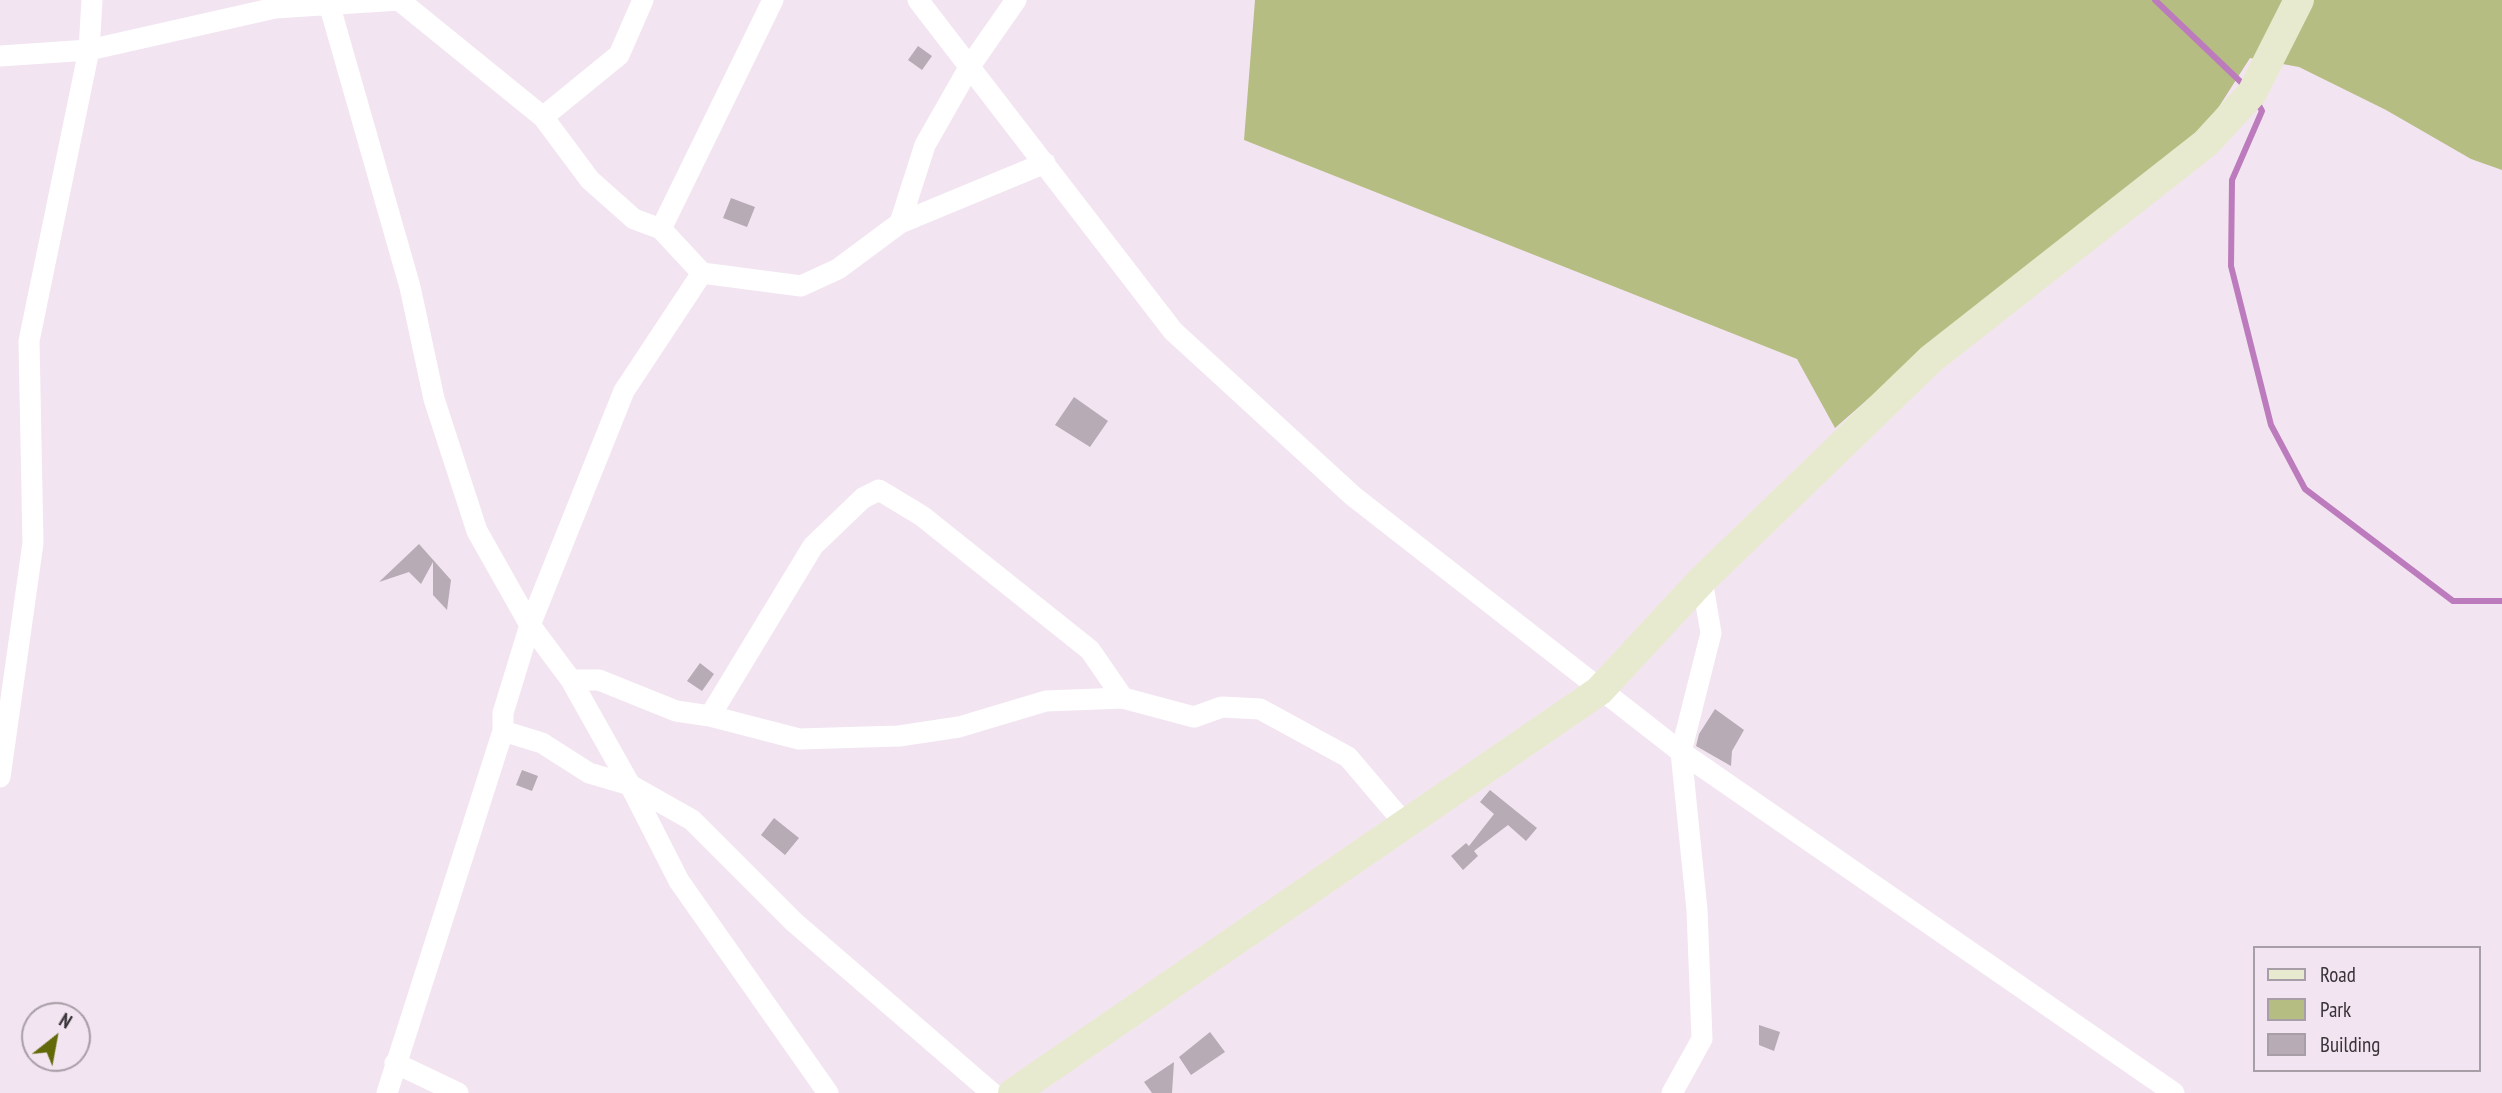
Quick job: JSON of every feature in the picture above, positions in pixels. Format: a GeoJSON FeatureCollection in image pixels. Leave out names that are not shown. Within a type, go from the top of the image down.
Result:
{"type":"FeatureCollection","features":[{"type":"Feature","properties":{"kind":"main road"},"geometry":{"type":"LineString","coordinates":[[1013,1093],[1599,691],[1702,580],[1931,359],[2206,143],[2252,93],[2299,0]]}},
{"type":"Feature","properties":{"kind":"street"},"geometry":{"type":"LineString","coordinates":[[0,777],[33,543],[29,341],[89,50],[92,0]]}},
{"type":"Feature","properties":{"kind":"street"},"geometry":{"type":"LineString","coordinates":[[0,56],[89,50],[275,8],[329,2],[399,0],[543,117],[590,180],[634,219],[661,229],[702,273],[801,286],[838,268],[900,223],[1045,163]]}},
{"type":"Feature","properties":{"kind":"street"},"geometry":{"type":"LineString","coordinates":[[543,117],[619,55],[643,0]]}},
{"type":"Feature","properties":{"kind":"street"},"geometry":{"type":"LineString","coordinates":[[661,229],[773,0]]}},
{"type":"Feature","properties":{"kind":"street"},"geometry":{"type":"LineString","coordinates":[[918,0],[1173,331],[1353,496],[1599,691],[1681,752],[2174,1093]]}},
{"type":"Feature","properties":{"kind":"street"},"geometry":{"type":"LineString","coordinates":[[900,223],[925,145],[970,66],[1016,0]]}},
{"type":"Feature","properties":{"kind":"street"},"geometry":{"type":"LineString","coordinates":[[329,2],[410,287],[435,399],[477,531],[530,625],[571,680],[630,785],[679,881],[828,1093]]}},
{"type":"Feature","properties":{"kind":"street"},"geometry":{"type":"LineString","coordinates":[[387,1093],[503,731],[503,713],[530,625],[624,391],[702,273]]}},
{"type":"Feature","properties":{"kind":"street"},"geometry":{"type":"LineString","coordinates":[[710,716],[813,546],[863,498],[879,490],[922,516],[1090,650],[1123,698]]}},
{"type":"Feature","properties":{"kind":"street"},"geometry":{"type":"LineString","coordinates":[[1672,1093],[1702,1039],[1697,910],[1681,752],[1711,633],[1702,580]]}},
{"type":"Feature","properties":{"kind":"street"},"geometry":{"type":"LineString","coordinates":[[571,680],[599,680],[676,711],[710,716],[799,739],[899,736],[959,727],[1046,701],[1123,698],[1194,717],[1222,707],[1260,709],[1348,757],[1405,824]]}},
{"type":"Feature","properties":{"kind":"street"},"geometry":{"type":"LineString","coordinates":[[503,731],[542,743],[589,773],[630,785],[692,820],[794,922],[992,1093]]}},
{"type":"Feature","properties":{"kind":"street"},"geometry":{"type":"LineString","coordinates":[[395,1063],[458,1093]]}},
{"type":"Feature","properties":{"kind":"green space"},"geometry":{"type":"Polygon","coordinates":[[[1255,0],[2502,0],[2502,170],[2471,159],[2386,110],[2299,67],[2250,58],[2206,127],[1925,349],[1835,428],[1797,359],[1244,140],[1255,0]]]}},
{"type":"Feature","properties":{"kind":"building"},"geometry":{"type":"Polygon","coordinates":[[[918,46],[932,56],[922,70],[908,60],[918,46]]]}},
{"type":"Feature","properties":{"kind":"building"},"geometry":{"type":"Polygon","coordinates":[[[731,198],[755,207],[747,227],[723,218],[731,198]]]}},
{"type":"Feature","properties":{"kind":"building"},"geometry":{"type":"Polygon","coordinates":[[[1074,397],[1108,421],[1090,447],[1055,425],[1074,397]]]}},
{"type":"Feature","properties":{"kind":"building"},"geometry":{"type":"Polygon","coordinates":[[[419,544],[451,580],[447,610],[433,595],[433,562],[421,584],[409,572],[379,582],[419,544]]]}},
{"type":"Feature","properties":{"kind":"building"},"geometry":{"type":"Polygon","coordinates":[[[700,663],[714,674],[702,691],[687,681],[700,663]]]}},
{"type":"Feature","properties":{"kind":"building"},"geometry":{"type":"Polygon","coordinates":[[[1715,709],[1744,730],[1732,751],[1731,766],[1696,746],[1699,734],[1715,709]]]}},
{"type":"Feature","properties":{"kind":"building"},"geometry":{"type":"Polygon","coordinates":[[[522,770],[538,776],[532,791],[516,785],[522,770]]]}},
{"type":"Feature","properties":{"kind":"building"},"geometry":{"type":"Polygon","coordinates":[[[1490,790],[1537,828],[1526,841],[1508,825],[1474,851],[1478,856],[1463,870],[1451,856],[1466,843],[1469,846],[1494,814],[1480,802],[1490,790]]]}},
{"type":"Feature","properties":{"kind":"building"},"geometry":{"type":"Polygon","coordinates":[[[774,818],[799,838],[785,855],[761,835],[774,818]]]}},
{"type":"Feature","properties":{"kind":"building"},"geometry":{"type":"Polygon","coordinates":[[[1759,1025],[1780,1032],[1774,1051],[1759,1045],[1759,1025]]]}},
{"type":"Feature","properties":{"kind":"building"},"geometry":{"type":"Polygon","coordinates":[[[1210,1032],[1225,1052],[1191,1075],[1179,1057],[1210,1032]]]}},
{"type":"Feature","properties":{"kind":"building"},"geometry":{"type":"Polygon","coordinates":[[[1174,1062],[1172,1093],[1152,1093],[1144,1082],[1174,1062]]]}},
{"type":"Feature","properties":{"kind":"waterway"},"geometry":{"type":"LineString","coordinates":[[2155,0],[2245,86]]}},
{"type":"Feature","properties":{"kind":"waterway"},"geometry":{"type":"LineString","coordinates":[[2256,100],[2262,111],[2232,180],[2231,266],[2271,425],[2305,489],[2453,601],[2502,601]]}}]}
